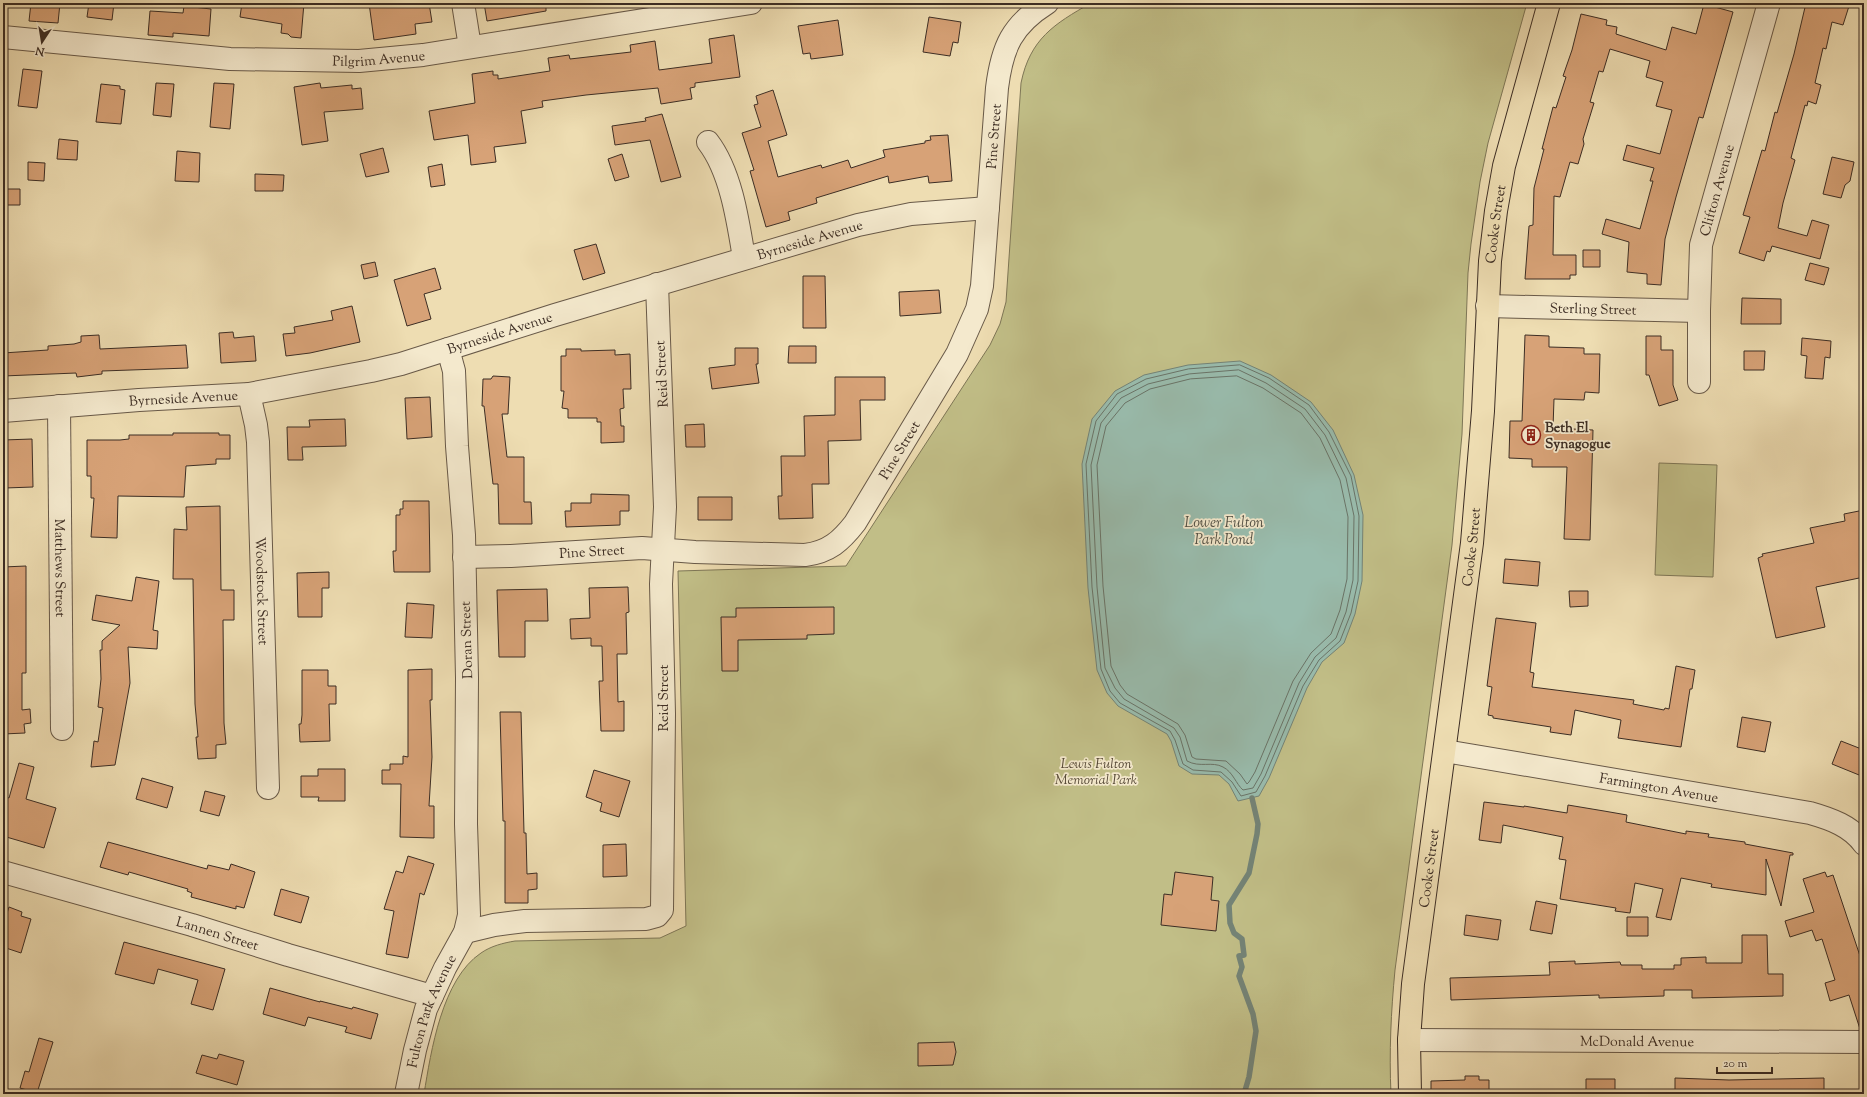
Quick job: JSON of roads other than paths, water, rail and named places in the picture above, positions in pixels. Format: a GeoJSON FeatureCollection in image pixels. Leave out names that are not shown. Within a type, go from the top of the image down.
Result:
{"type":"FeatureCollection","features":[{"type":"Feature","properties":{"kind":"main road","name":"Cooke Street"},"geometry":{"type":"LineString","coordinates":[[1410,1094],[1409,1040],[1413,984],[1445,751],[1476,507],[1492,238],[1504,166],[1548,3]]}},
{"type":"Feature","properties":{"kind":"street"},"geometry":{"type":"LineString","coordinates":[[463,3],[470,47]]}},
{"type":"Feature","properties":{"kind":"street","name":"Pilgrim Avenue"},"geometry":{"type":"LineString","coordinates":[[3,37],[230,60],[359,61],[407,57],[751,3]]}},
{"type":"Feature","properties":{"kind":"street","name":"Pine Street"},"geometry":{"type":"LineString","coordinates":[[464,557],[511,556],[642,548],[695,552],[805,555],[822,552],[841,540],[855,523],[952,360],[974,318],[982,286],[996,88],[1002,60],[1010,39],[1020,24],[1048,3]]}},
{"type":"Feature","properties":{"kind":"street","name":"Clifton Avenue"},"geometry":{"type":"LineString","coordinates":[[1699,382],[1701,245],[1769,3]]}},
{"type":"Feature","properties":{"kind":"street"},"geometry":{"type":"LineString","coordinates":[[708,142],[719,158],[722,167],[734,209],[744,258]]}},
{"type":"Feature","properties":{"kind":"street","name":"Byrneside Avenue"},"geometry":{"type":"LineString","coordinates":[[3,411],[249,394],[371,371],[448,349],[656,284],[876,220],[926,212],[988,208]]}},
{"type":"Feature","properties":{"kind":"street","name":"Reid Street"},"geometry":{"type":"LineString","coordinates":[[465,932],[494,925],[525,921],[646,919],[657,916],[662,910],[664,714],[661,584],[666,507],[656,284]]}},
{"type":"Feature","properties":{"kind":"street","name":"Sterling Street"},"geometry":{"type":"LineString","coordinates":[[1487,306],[1699,311]]}},
{"type":"Feature","properties":{"kind":"street","name":"Doran Street"},"geometry":{"type":"LineString","coordinates":[[448,349],[454,371],[464,557],[467,678],[466,824],[469,908],[465,932]]}},
{"type":"Feature","properties":{"kind":"street","name":"Woodstock Street"},"geometry":{"type":"LineString","coordinates":[[249,394],[258,442],[268,788]]}},
{"type":"Feature","properties":{"kind":"street","name":"Matthews Street"},"geometry":{"type":"LineString","coordinates":[[59,406],[62,729]]}},
{"type":"Feature","properties":{"kind":"street","name":"Farmington Avenue"},"geometry":{"type":"LineString","coordinates":[[1445,751],[1810,814],[1827,818],[1846,827],[1864,844]]}},
{"type":"Feature","properties":{"kind":"street","name":"Lannen Street"},"geometry":{"type":"LineString","coordinates":[[3,872],[199,926],[288,955],[432,996]]}},
{"type":"Feature","properties":{"kind":"street","name":"Fulton Park Avenue"},"geometry":{"type":"LineString","coordinates":[[406,1094],[421,1024],[432,996],[465,932]]}},
{"type":"Feature","properties":{"kind":"street","name":"McDonald Avenue"},"geometry":{"type":"LineString","coordinates":[[1409,1040],[1864,1042]]}},
{"type":"Feature","properties":{"kind":"water","name":"Lower Fulton Park Pond"},"geometry":{"type":"Polygon","coordinates":[[[1240,361],[1271,375],[1311,402],[1333,430],[1354,475],[1363,515],[1362,581],[1355,614],[1344,643],[1322,662],[1307,688],[1269,778],[1259,796],[1238,801],[1229,784],[1219,775],[1192,774],[1179,766],[1171,741],[1167,734],[1118,706],[1107,693],[1097,670],[1088,588],[1082,464],[1092,419],[1115,391],[1144,375],[1188,365],[1240,361]]]}},
{"type":"Feature","properties":{"kind":"waterway"},"geometry":{"type":"LineString","coordinates":[[1244,1094],[1249,1077],[1256,1031],[1253,1014],[1239,976],[1242,967],[1239,956],[1244,955],[1242,939],[1234,933],[1230,923],[1229,905],[1249,873],[1258,824],[1252,798]]}},
{"type":"Feature","properties":{"kind":"place","name":"Beth El Synagogue"},"geometry":{"type":"Point","coordinates":[1531,435]}},
{"type":"Feature","properties":{"kind":"park label","name":"Lewis Fulton Memorial Park"},"geometry":{"type":"Point","coordinates":[1096,772]}}]}
